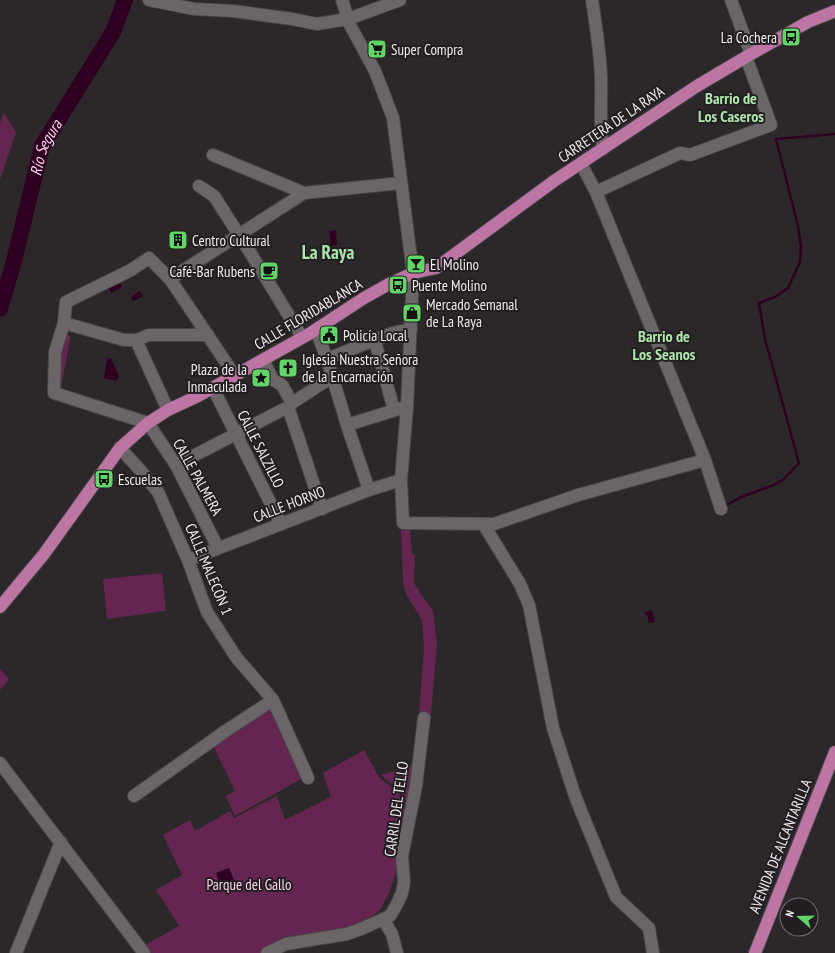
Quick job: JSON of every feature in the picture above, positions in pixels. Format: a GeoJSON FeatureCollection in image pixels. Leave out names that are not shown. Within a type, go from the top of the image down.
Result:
{"type":"FeatureCollection","features":[{"type":"Feature","properties":{"kind":"main road","name":"CARRETERA DE LA RAYA"},"geometry":{"type":"LineString","coordinates":[[413,272],[436,268],[554,181],[697,86],[808,22],[835,11]]}},
{"type":"Feature","properties":{"kind":"main road","name":"CALLE FLORIDABLANCA"},"geometry":{"type":"LineString","coordinates":[[0,606],[44,554],[120,448],[148,423],[168,410],[213,388],[316,330],[364,298],[413,272]]}},
{"type":"Feature","properties":{"kind":"main road","name":"AVENIDA DE ALCANTARILLA"},"geometry":{"type":"LineString","coordinates":[[755,953],[835,752]]}},
{"type":"Feature","properties":{"kind":"street"},"geometry":{"type":"LineString","coordinates":[[342,0],[348,19],[375,71],[393,118],[413,272],[407,407],[401,480],[403,523],[494,524],[578,495],[706,460]]}},
{"type":"Feature","properties":{"kind":"street"},"geometry":{"type":"LineString","coordinates":[[153,1],[194,9],[233,11],[317,24],[348,19],[400,0]]}},
{"type":"Feature","properties":{"kind":"street"},"geometry":{"type":"LineString","coordinates":[[592,0],[599,45],[601,78],[600,119],[603,149]]}},
{"type":"Feature","properties":{"kind":"street"},"geometry":{"type":"LineString","coordinates":[[596,192],[680,153],[690,155],[771,125],[731,0]]}},
{"type":"Feature","properties":{"kind":"street"},"geometry":{"type":"LineString","coordinates":[[213,155],[304,193]]}},
{"type":"Feature","properties":{"kind":"street"},"geometry":{"type":"LineString","coordinates":[[581,164],[596,192],[706,460],[721,508]]}},
{"type":"Feature","properties":{"kind":"street"},"geometry":{"type":"LineString","coordinates":[[170,279],[304,193],[401,183]]}},
{"type":"Feature","properties":{"kind":"street"},"geometry":{"type":"LineString","coordinates":[[199,186],[214,196],[302,337]]}},
{"type":"Feature","properties":{"kind":"street"},"geometry":{"type":"LineString","coordinates":[[148,423],[54,393],[55,352],[64,323],[66,302],[131,270],[149,258],[170,279],[235,376]]}},
{"type":"Feature","properties":{"kind":"street"},"geometry":{"type":"LineString","coordinates":[[64,323],[124,340],[136,340],[150,335],[208,335]]}},
{"type":"Feature","properties":{"kind":"street"},"geometry":{"type":"LineString","coordinates":[[327,359],[392,333],[411,329]]}},
{"type":"Feature","properties":{"kind":"street"},"geometry":{"type":"LineString","coordinates":[[316,330],[327,359],[369,490]]}},
{"type":"Feature","properties":{"kind":"street"},"geometry":{"type":"LineString","coordinates":[[136,340],[168,410]]}},
{"type":"Feature","properties":{"kind":"street"},"geometry":{"type":"LineString","coordinates":[[375,341],[394,410]]}},
{"type":"Feature","properties":{"kind":"street"},"geometry":{"type":"LineString","coordinates":[[263,360],[273,380],[282,385],[290,405],[322,509]]}},
{"type":"Feature","properties":{"kind":"street"},"geometry":{"type":"LineString","coordinates":[[176,465],[334,382]]}},
{"type":"Feature","properties":{"kind":"street","name":"CALLE SALZILLO"},"geometry":{"type":"LineString","coordinates":[[213,388],[281,524]]}},
{"type":"Feature","properties":{"kind":"street"},"geometry":{"type":"LineString","coordinates":[[347,425],[407,407]]}},
{"type":"Feature","properties":{"kind":"street","name":"CALLE PALMERA"},"geometry":{"type":"LineString","coordinates":[[148,423],[176,465],[218,548]]}},
{"type":"Feature","properties":{"kind":"street","name":"CALLE MALECÓN 1"},"geometry":{"type":"LineString","coordinates":[[120,448],[158,492],[188,560],[207,612],[236,657],[273,700],[308,778]]}},
{"type":"Feature","properties":{"kind":"street","name":"CALLE HORNO"},"geometry":{"type":"LineString","coordinates":[[188,560],[369,490],[401,480]]}},
{"type":"Feature","properties":{"kind":"street"},"geometry":{"type":"LineString","coordinates":[[484,524],[520,584],[529,605],[553,728],[575,796],[616,897],[649,928],[653,953]]}},
{"type":"Feature","properties":{"kind":"street"},"geometry":{"type":"LineString","coordinates":[[134,796],[227,730],[273,700]]}},
{"type":"Feature","properties":{"kind":"street","name":"CARRIL DEL TELLO"},"geometry":{"type":"LineString","coordinates":[[267,953],[286,944],[347,934],[390,916],[398,904],[404,882],[402,856],[416,786],[424,718]]}},
{"type":"Feature","properties":{"kind":"street"},"geometry":{"type":"LineString","coordinates":[[0,763],[144,953]]}},
{"type":"Feature","properties":{"kind":"street"},"geometry":{"type":"LineString","coordinates":[[16,953],[61,842]]}},
{"type":"Feature","properties":{"kind":"street"},"geometry":{"type":"LineString","coordinates":[[383,919],[392,934],[397,953]]}},
{"type":"Feature","properties":{"kind":"green space"},"geometry":{"type":"Polygon","coordinates":[[[4,113],[16,133],[0,179],[0,123],[4,113]]]}},
{"type":"Feature","properties":{"kind":"green space"},"geometry":{"type":"Polygon","coordinates":[[[67,334],[70,336],[70,339],[61,388],[57,384],[63,335],[67,334]]]}},
{"type":"Feature","properties":{"kind":"green space"},"geometry":{"type":"Polygon","coordinates":[[[410,528],[412,554],[415,555],[414,583],[433,611],[437,645],[430,725],[417,811],[405,805],[402,792],[381,775],[415,764],[424,649],[422,620],[406,594],[403,582],[401,529],[410,528]]]}},
{"type":"Feature","properties":{"kind":"green space"},"geometry":{"type":"Polygon","coordinates":[[[162,573],[166,611],[107,619],[103,579],[162,573]]]}},
{"type":"Feature","properties":{"kind":"green space"},"geometry":{"type":"Polygon","coordinates":[[[0,669],[9,679],[0,690],[0,669]]]}},
{"type":"Feature","properties":{"kind":"green space"},"geometry":{"type":"Polygon","coordinates":[[[272,703],[303,778],[235,816],[226,796],[235,791],[212,743],[272,703]]]}},
{"type":"Feature","properties":{"kind":"green space","name":"Parque del Gallo"},"geometry":{"type":"Polygon","coordinates":[[[364,750],[379,777],[399,794],[402,805],[408,813],[396,872],[390,891],[380,910],[362,925],[263,953],[147,953],[142,947],[179,926],[156,890],[182,875],[163,835],[190,820],[195,831],[230,811],[234,818],[277,796],[285,820],[331,797],[323,773],[364,750]]]}},
{"type":"Feature","properties":{"kind":"shaded area"},"geometry":{"type":"Polygon","coordinates":[[[336,230],[337,245],[331,246],[329,231],[336,230]]]}},
{"type":"Feature","properties":{"kind":"shaded area"},"geometry":{"type":"Polygon","coordinates":[[[119,281],[122,287],[111,293],[108,287],[119,281]]]}},
{"type":"Feature","properties":{"kind":"shaded area"},"geometry":{"type":"Polygon","coordinates":[[[140,291],[143,296],[134,301],[131,300],[132,296],[140,291]]]}},
{"type":"Feature","properties":{"kind":"shaded area"},"geometry":{"type":"Polygon","coordinates":[[[111,358],[119,377],[116,381],[104,378],[107,359],[111,358]]]}},
{"type":"Feature","properties":{"kind":"shaded area"},"geometry":{"type":"Polygon","coordinates":[[[652,610],[655,622],[649,623],[647,615],[644,613],[652,610]]]}},
{"type":"Feature","properties":{"kind":"shaded area"},"geometry":{"type":"Polygon","coordinates":[[[229,868],[236,885],[222,890],[216,873],[229,868]]]}},
{"type":"Feature","properties":{"kind":"waterway","name":"Río Segura"},"geometry":{"type":"LineString","coordinates":[[0,309],[14,261],[42,146],[113,32],[125,0]]}},
{"type":"Feature","properties":{"kind":"waterway"},"geometry":{"type":"LineString","coordinates":[[725,506],[741,497],[774,485],[784,479],[799,463],[765,339],[759,303],[775,297],[788,288],[800,262],[801,247],[798,226],[776,139],[835,134]]}},
{"type":"Feature","properties":{"kind":"place","name":"La Cochera"},"geometry":{"type":"Point","coordinates":[791,37]}},
{"type":"Feature","properties":{"kind":"place","name":"Super Compra"},"geometry":{"type":"Point","coordinates":[377,49]}},
{"type":"Feature","properties":{"kind":"place","name":"Centro Cultural"},"geometry":{"type":"Point","coordinates":[178,240]}},
{"type":"Feature","properties":{"kind":"place","name":"El Molino"},"geometry":{"type":"Point","coordinates":[416,264]}},
{"type":"Feature","properties":{"kind":"place","name":"Café-Bar Rubens"},"geometry":{"type":"Point","coordinates":[269,271]}},
{"type":"Feature","properties":{"kind":"place","name":"Puente Molino"},"geometry":{"type":"Point","coordinates":[398,285]}},
{"type":"Feature","properties":{"kind":"place","name":"Mercado Semanal de La Raya"},"geometry":{"type":"Point","coordinates":[412,313]}},
{"type":"Feature","properties":{"kind":"place","name":"Policía Local"},"geometry":{"type":"Point","coordinates":[329,335]}},
{"type":"Feature","properties":{"kind":"place","name":"Iglesia Nuestra Señora de la Encarnación"},"geometry":{"type":"Point","coordinates":[288,368]}},
{"type":"Feature","properties":{"kind":"place","name":"Plaza de la Inmaculada"},"geometry":{"type":"Point","coordinates":[261,378]}},
{"type":"Feature","properties":{"kind":"place","name":"Escuelas"},"geometry":{"type":"Point","coordinates":[104,479]}},
{"type":"Feature","properties":{"kind":"district","name":"Barrio de Los Caseros"},"geometry":{"type":"Point","coordinates":[731,107]}},
{"type":"Feature","properties":{"kind":"district","name":"La Raya"},"geometry":{"type":"Point","coordinates":[328,252]}},
{"type":"Feature","properties":{"kind":"district","name":"Barrio de Los Seanos"},"geometry":{"type":"Point","coordinates":[664,345]}}]}
